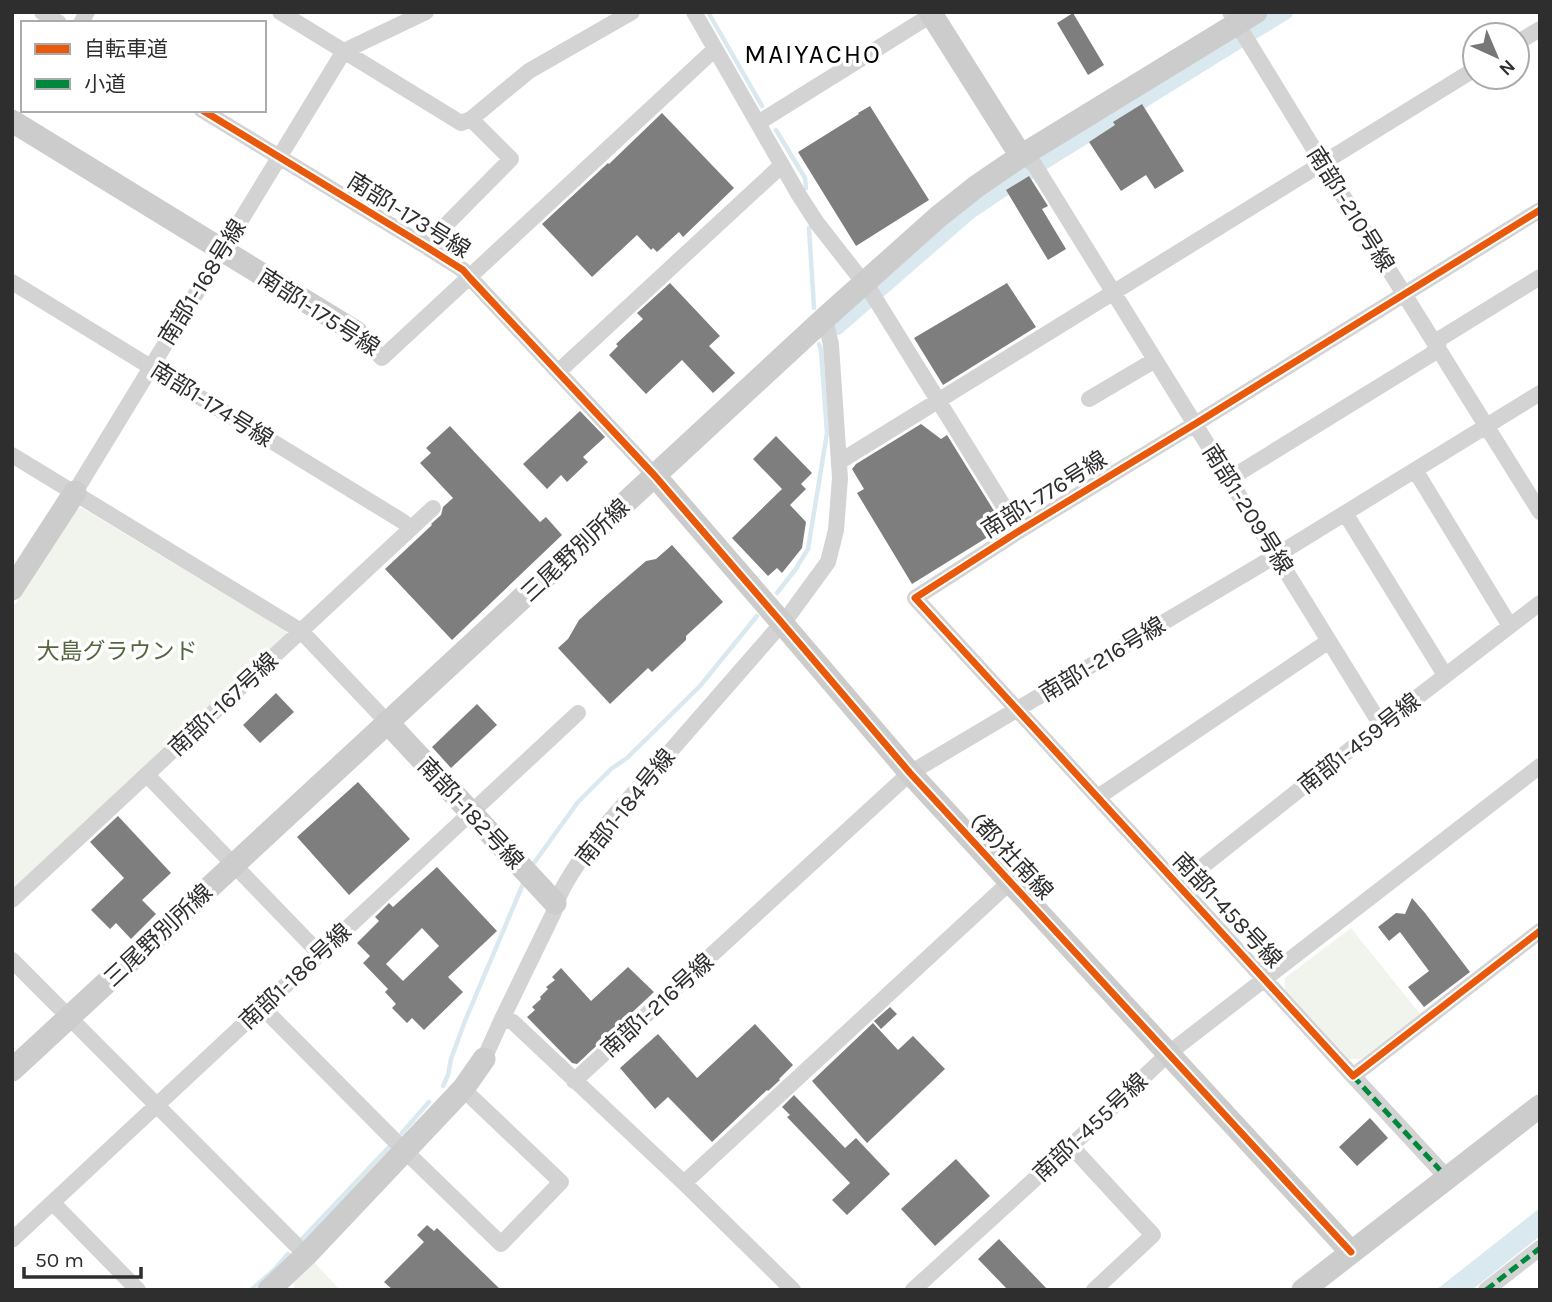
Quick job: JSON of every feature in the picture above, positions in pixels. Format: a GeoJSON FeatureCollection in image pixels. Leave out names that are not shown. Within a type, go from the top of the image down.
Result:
{"type":"FeatureCollection","features":[{"type":"Feature","properties":{"kind":"street"},"geometry":{"type":"LineString","coordinates":[[280,12],[301,17],[344,51],[461,123],[471,119],[529,71],[632,12]]}},
{"type":"Feature","properties":{"kind":"street"},"geometry":{"type":"LineString","coordinates":[[344,51],[426,12]]}},
{"type":"Feature","properties":{"kind":"street"},"geometry":{"type":"LineString","coordinates":[[694,12],[817,223],[864,283],[1018,531]]}},
{"type":"Feature","properties":{"kind":"street"},"geometry":{"type":"LineString","coordinates":[[758,123],[932,13],[1021,156]]}},
{"type":"Feature","properties":{"kind":"street","name":"三尾野別所線"},"geometry":{"type":"LineString","coordinates":[[12,1070],[825,317],[957,200],[1021,156],[1241,16]]}},
{"type":"Feature","properties":{"kind":"street","name":"南部1-210号線"},"geometry":{"type":"LineString","coordinates":[[1241,16],[1323,164],[1540,512]]}},
{"type":"Feature","properties":{"kind":"street","name":"南部1-175号線"},"geometry":{"type":"LineString","coordinates":[[17,122],[356,332],[382,358],[715,49]]}},
{"type":"Feature","properties":{"kind":"street","name":"南部1-168号線"},"geometry":{"type":"LineString","coordinates":[[12,589],[75,492],[344,51]]}},
{"type":"Feature","properties":{"kind":"street"},"geometry":{"type":"LineString","coordinates":[[839,462],[1461,78]]}},
{"type":"Feature","properties":{"kind":"street","name":"南部1-173号線"},"geometry":{"type":"LineString","coordinates":[[205,112],[463,270],[655,476]]}},
{"type":"Feature","properties":{"kind":"street"},"geometry":{"type":"LineString","coordinates":[[425,246],[511,159],[471,119]]}},
{"type":"Feature","properties":{"kind":"street","name":"南部1-209号線"},"geometry":{"type":"LineString","coordinates":[[1021,156],[1034,164],[1381,724]]}},
{"type":"Feature","properties":{"kind":"street"},"geometry":{"type":"LineString","coordinates":[[558,372],[782,165]]}},
{"type":"Feature","properties":{"kind":"street","name":"南部1-776号線"},"geometry":{"type":"LineString","coordinates":[[915,598],[1018,531],[1540,210]]}},
{"type":"Feature","properties":{"kind":"street"},"geometry":{"type":"LineString","coordinates":[[1229,479],[1432,354],[1441,338],[1540,277]]}},
{"type":"Feature","properties":{"kind":"street","name":"南部1-174号線"},"geometry":{"type":"LineString","coordinates":[[12,282],[411,528]]}},
{"type":"Feature","properties":{"kind":"street","name":"南部1-184号線"},"geometry":{"type":"LineString","coordinates":[[276,1287],[463,1089],[484,1059],[554,912],[555,903],[576,866],[599,833],[782,623],[828,562],[839,504],[839,462],[831,345],[825,317]]}},
{"type":"Feature","properties":{"kind":"street"},"geometry":{"type":"LineString","coordinates":[[1089,399],[1155,360]]}},
{"type":"Feature","properties":{"kind":"street","name":"南部1-216号線"},"geometry":{"type":"LineString","coordinates":[[574,1081],[910,773],[1277,555],[1540,393]]}},
{"type":"Feature","properties":{"kind":"street"},"geometry":{"type":"LineString","coordinates":[[15,463],[75,492],[301,631],[387,722]]}},
{"type":"Feature","properties":{"kind":"street"},"geometry":{"type":"LineString","coordinates":[[1415,470],[1510,626]]}},
{"type":"Feature","properties":{"kind":"street","name":"(都)社南線"},"geometry":{"type":"LineString","coordinates":[[655,476],[910,773],[1351,1252]]}},
{"type":"Feature","properties":{"kind":"street","name":"南部1-167号線"},"geometry":{"type":"LineString","coordinates":[[12,901],[433,508]]}},
{"type":"Feature","properties":{"kind":"street"},"geometry":{"type":"LineString","coordinates":[[1345,513],[1445,675]]}},
{"type":"Feature","properties":{"kind":"street","name":"南部1-458号線"},"geometry":{"type":"LineString","coordinates":[[915,598],[1440,1170]]}},
{"type":"Feature","properties":{"kind":"street","name":"南部1-459号線"},"geometry":{"type":"LineString","coordinates":[[1179,884],[1381,724],[1540,603]]}},
{"type":"Feature","properties":{"kind":"street"},"geometry":{"type":"LineString","coordinates":[[1098,797],[1329,641]]}},
{"type":"Feature","properties":{"kind":"street","name":"南部1-186号線"},"geometry":{"type":"LineString","coordinates":[[12,1240],[578,713]]}},
{"type":"Feature","properties":{"kind":"street","name":"南部1-182号線"},"geometry":{"type":"LineString","coordinates":[[387,722],[555,903]]}},
{"type":"Feature","properties":{"kind":"street","name":"南部1-455号線"},"geometry":{"type":"LineString","coordinates":[[913,1290],[1169,1054],[1540,766]]}},
{"type":"Feature","properties":{"kind":"street"},"geometry":{"type":"LineString","coordinates":[[148,775],[320,953]]}},
{"type":"Feature","properties":{"kind":"street"},"geometry":{"type":"LineString","coordinates":[[684,1183],[1010,882]]}},
{"type":"Feature","properties":{"kind":"street"},"geometry":{"type":"LineString","coordinates":[[1353,1076],[1540,932]]}},
{"type":"Feature","properties":{"kind":"street"},"geometry":{"type":"LineString","coordinates":[[12,960],[306,1255]]}},
{"type":"Feature","properties":{"kind":"street"},"geometry":{"type":"LineString","coordinates":[[262,1007],[501,1244],[561,1182],[463,1089]]}},
{"type":"Feature","properties":{"kind":"street"},"geometry":{"type":"LineString","coordinates":[[502,1019],[513,1022],[793,1290]]}},
{"type":"Feature","properties":{"kind":"street"},"geometry":{"type":"LineString","coordinates":[[1303,1290],[1538,1110]]}},
{"type":"Feature","properties":{"kind":"street"},"geometry":{"type":"LineString","coordinates":[[1071,1146],[1153,1235],[1094,1290]]}},
{"type":"Feature","properties":{"kind":"street"},"geometry":{"type":"LineString","coordinates":[[53,1203],[138,1290]]}},
{"type":"Feature","properties":{"kind":"street"},"geometry":{"type":"LineString","coordinates":[[1486,1290],[1540,1248]]}},
{"type":"Feature","properties":{"kind":"green space","name":"大島グラウンド"},"geometry":{"type":"Polygon","coordinates":[[[82,508],[286,631],[286,637],[12,890],[12,607],[75,509],[82,508]]]}},
{"type":"Feature","properties":{"kind":"green space"},"geometry":{"type":"Polygon","coordinates":[[[1351,928],[1420,1014],[1361,1059],[1349,1059],[1285,990],[1285,978],[1351,928]]]}},
{"type":"Feature","properties":{"kind":"green space"},"geometry":{"type":"Polygon","coordinates":[[[313,1261],[339,1290],[294,1290],[294,1280],[313,1261]]]}},
{"type":"Feature","properties":{"kind":"shaded area"},"geometry":{"type":"Polygon","coordinates":[[[1540,1208],[1540,1236],[1472,1290],[1436,1290],[1540,1208]]]}},
{"type":"Feature","properties":{"kind":"building"},"geometry":{"type":"Polygon","coordinates":[[[1073,13],[1104,65],[1088,75],[1057,23],[1073,13]]]}},
{"type":"Feature","properties":{"kind":"building"},"geometry":{"type":"Polygon","coordinates":[[[1142,104],[1184,171],[1155,189],[1146,175],[1121,191],[1089,142],[1115,125],[1113,122],[1142,104]]]}},
{"type":"Feature","properties":{"kind":"building"},"geometry":{"type":"Polygon","coordinates":[[[870,106],[929,200],[856,246],[798,152],[870,106]]]}},
{"type":"Feature","properties":{"kind":"building"},"geometry":{"type":"Polygon","coordinates":[[[662,113],[734,188],[683,237],[679,232],[657,252],[653,248],[651,250],[637,235],[592,277],[542,224],[662,113]]]}},
{"type":"Feature","properties":{"kind":"building"},"geometry":{"type":"Polygon","coordinates":[[[1029,176],[1048,206],[1042,209],[1066,249],[1048,260],[1006,190],[1029,176]]]}},
{"type":"Feature","properties":{"kind":"building"},"geometry":{"type":"Polygon","coordinates":[[[670,283],[720,336],[709,346],[735,373],[713,393],[682,360],[646,394],[609,355],[618,346],[616,344],[643,319],[637,313],[670,283]]]}},
{"type":"Feature","properties":{"kind":"building"},"geometry":{"type":"Polygon","coordinates":[[[1007,283],[1036,327],[943,385],[914,338],[1007,283]]]}},
{"type":"Feature","properties":{"kind":"building"},"geometry":{"type":"Polygon","coordinates":[[[580,411],[605,437],[583,457],[588,462],[567,482],[561,475],[547,489],[523,464],[580,411]]]}},
{"type":"Feature","properties":{"kind":"building"},"geometry":{"type":"Polygon","coordinates":[[[921,424],[941,439],[947,435],[1004,527],[912,584],[857,493],[864,489],[852,469],[921,424]]]}},
{"type":"Feature","properties":{"kind":"building"},"geometry":{"type":"Polygon","coordinates":[[[450,426],[540,522],[546,517],[562,535],[452,640],[385,569],[432,525],[441,515],[443,507],[453,498],[420,463],[431,453],[426,448],[450,426]]]}},
{"type":"Feature","properties":{"kind":"building"},"geometry":{"type":"Polygon","coordinates":[[[776,436],[812,473],[801,484],[806,489],[790,505],[806,522],[802,548],[782,573],[777,568],[768,576],[732,538],[782,489],[753,459],[776,436]]]}},
{"type":"Feature","properties":{"kind":"building"},"geometry":{"type":"Polygon","coordinates":[[[672,545],[723,602],[652,672],[648,668],[610,704],[558,648],[568,639],[579,620],[602,599],[646,561],[656,559],[672,545]]]}},
{"type":"Feature","properties":{"kind":"building"},"geometry":{"type":"Polygon","coordinates":[[[276,693],[294,712],[260,743],[243,725],[276,693]]]}},
{"type":"Feature","properties":{"kind":"building"},"geometry":{"type":"Polygon","coordinates":[[[477,704],[497,725],[451,768],[432,747],[477,704]]]}},
{"type":"Feature","properties":{"kind":"building"},"geometry":{"type":"Polygon","coordinates":[[[358,782],[410,839],[349,895],[297,837],[358,782]]]}},
{"type":"Feature","properties":{"kind":"building"},"geometry":{"type":"Polygon","coordinates":[[[118,816],[171,873],[142,900],[156,914],[131,939],[116,923],[110,929],[91,910],[124,878],[90,842],[118,816]]]}},
{"type":"Feature","properties":{"kind":"building"},"geometry":{"type":"Polygon","coordinates":[[[437,867],[497,931],[448,977],[463,992],[424,1030],[412,1018],[407,1023],[392,1008],[396,1004],[385,992],[388,989],[363,963],[370,956],[357,943],[379,921],[375,917],[389,903],[393,907],[437,867]],[[422,928],[386,964],[403,981],[439,946],[422,928]]]}},
{"type":"Feature","properties":{"kind":"building"},"geometry":{"type":"Polygon","coordinates":[[[1412,898],[1470,972],[1424,1007],[1408,987],[1429,971],[1400,932],[1389,941],[1378,927],[1396,913],[1405,914],[1412,898]]]}},
{"type":"Feature","properties":{"kind":"building"},"geometry":{"type":"Polygon","coordinates":[[[628,967],[654,992],[577,1064],[572,1063],[527,1017],[535,1010],[532,1007],[541,999],[548,989],[546,987],[555,980],[552,977],[561,968],[591,1001],[628,967]]]}},
{"type":"Feature","properties":{"kind":"building"},"geometry":{"type":"Polygon","coordinates":[[[890,1007],[897,1014],[881,1029],[874,1021],[890,1007]]]}},
{"type":"Feature","properties":{"kind":"building"},"geometry":{"type":"Polygon","coordinates":[[[873,1023],[898,1050],[913,1036],[945,1069],[867,1143],[812,1081],[873,1023]]]}},
{"type":"Feature","properties":{"kind":"building"},"geometry":{"type":"Polygon","coordinates":[[[755,1024],[793,1065],[712,1142],[668,1097],[655,1109],[620,1068],[658,1034],[697,1078],[755,1024]]]}},
{"type":"Feature","properties":{"kind":"building"},"geometry":{"type":"Polygon","coordinates":[[[794,1095],[845,1148],[856,1138],[890,1174],[847,1215],[832,1200],[850,1183],[787,1117],[790,1115],[782,1107],[794,1095]]]}},
{"type":"Feature","properties":{"kind":"building"},"geometry":{"type":"Polygon","coordinates":[[[1370,1118],[1388,1138],[1357,1166],[1339,1147],[1370,1118]]]}},
{"type":"Feature","properties":{"kind":"building"},"geometry":{"type":"Polygon","coordinates":[[[956,1159],[990,1196],[935,1246],[901,1209],[956,1159]]]}},
{"type":"Feature","properties":{"kind":"building"},"geometry":{"type":"Polygon","coordinates":[[[427,1225],[434,1231],[437,1228],[501,1290],[393,1290],[384,1282],[424,1242],[417,1235],[427,1225]]]}},
{"type":"Feature","properties":{"kind":"building"},"geometry":{"type":"Polygon","coordinates":[[[999,1239],[1048,1290],[1008,1290],[978,1259],[999,1239]]]}},
{"type":"Feature","properties":{"kind":"waterway"},"geometry":{"type":"LineString","coordinates":[[708,12],[762,106]]}},
{"type":"Feature","properties":{"kind":"waterway"},"geometry":{"type":"LineString","coordinates":[[1252,32],[1285,12]]}},
{"type":"Feature","properties":{"kind":"waterway"},"geometry":{"type":"LineString","coordinates":[[1043,162],[1238,41]]}},
{"type":"Feature","properties":{"kind":"waterway"},"geometry":{"type":"LineString","coordinates":[[776,130],[805,178],[806,188]]}},
{"type":"Feature","properties":{"kind":"waterway"},"geometry":{"type":"LineString","coordinates":[[879,290],[970,211],[1030,171]]}},
{"type":"Feature","properties":{"kind":"waterway"},"geometry":{"type":"LineString","coordinates":[[809,228],[814,308]]}},
{"type":"Feature","properties":{"kind":"waterway"},"geometry":{"type":"LineString","coordinates":[[837,327],[867,301]]}},
{"type":"Feature","properties":{"kind":"waterway"},"geometry":{"type":"LineString","coordinates":[[777,593],[808,549],[827,433],[819,344]]}},
{"type":"Feature","properties":{"kind":"waterway"},"geometry":{"type":"LineString","coordinates":[[534,863],[578,802],[700,686],[757,616]]}},
{"type":"Feature","properties":{"kind":"waterway"},"geometry":{"type":"LineString","coordinates":[[443,1086],[465,1021],[523,884]]}},
{"type":"Feature","properties":{"kind":"waterway"},"geometry":{"type":"LineString","coordinates":[[402,1133],[429,1102]]}},
{"type":"Feature","properties":{"kind":"waterway"},"geometry":{"type":"LineString","coordinates":[[302,1239],[388,1148]]}},
{"type":"Feature","properties":{"kind":"waterway"},"geometry":{"type":"LineString","coordinates":[[251,1290],[288,1254]]}},
{"type":"Feature","properties":{"kind":"marked path"},"geometry":{"type":"LineString","coordinates":[[1353,1076],[1440,1170]]}},
{"type":"Feature","properties":{"kind":"marked path"},"geometry":{"type":"LineString","coordinates":[[1486,1290],[1540,1248]]}},
{"type":"Feature","properties":{"kind":"cycle path"},"geometry":{"type":"LineString","coordinates":[[205,112],[463,270],[655,476],[910,773],[1351,1252]]}},
{"type":"Feature","properties":{"kind":"cycle path"},"geometry":{"type":"LineString","coordinates":[[1540,210],[915,598],[1353,1076],[1540,931]]}},
{"type":"Feature","properties":{"kind":"district","name":"MAIYACHO"},"geometry":{"type":"Point","coordinates":[813,54]}}]}
